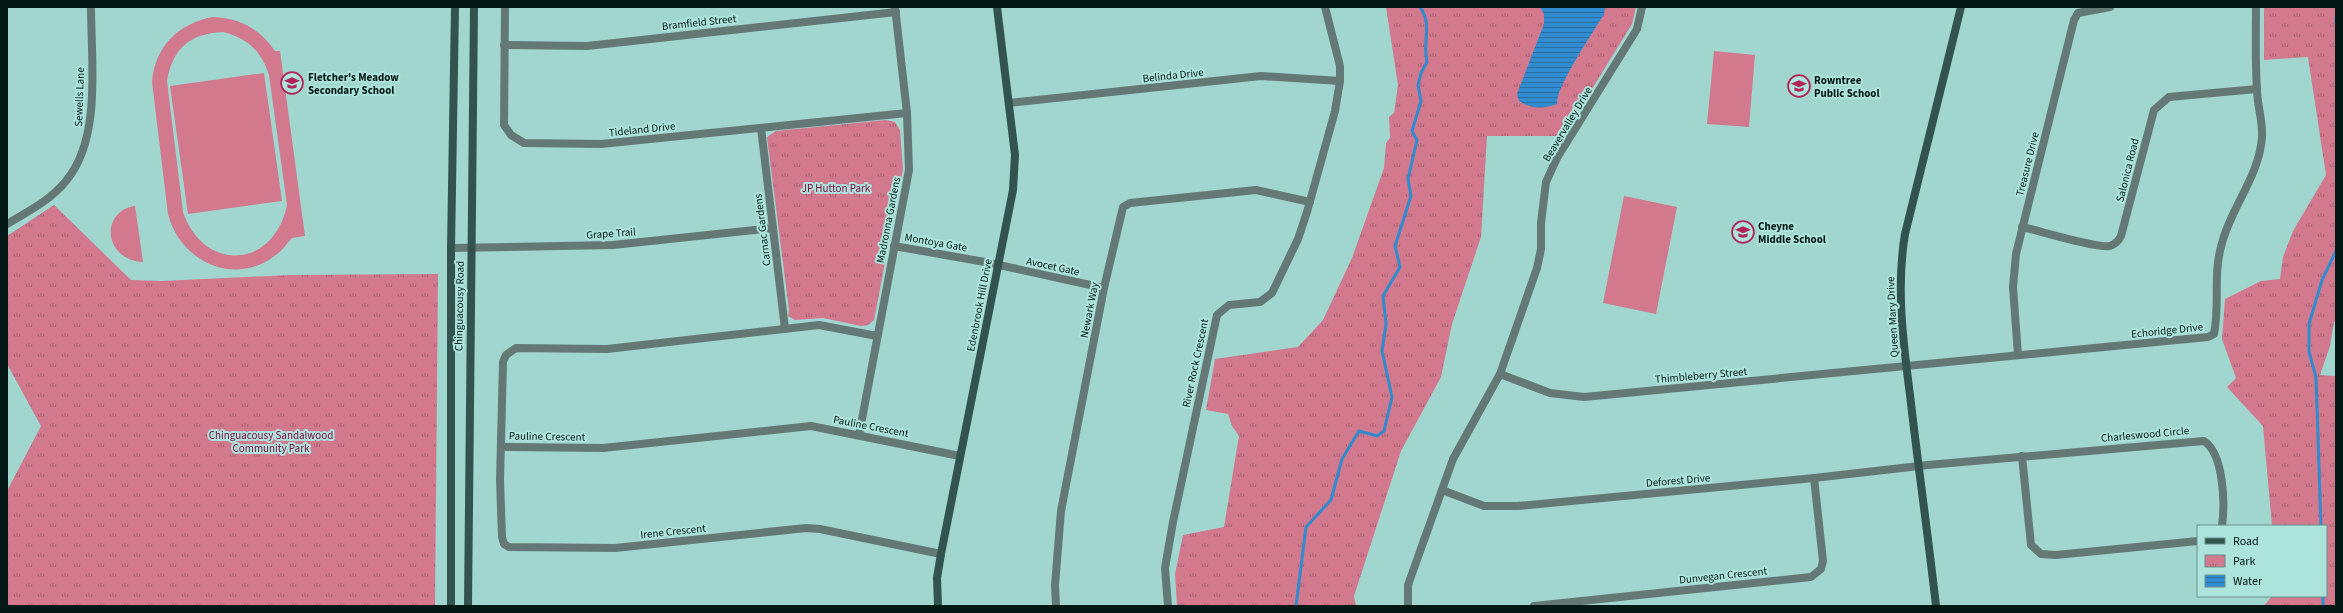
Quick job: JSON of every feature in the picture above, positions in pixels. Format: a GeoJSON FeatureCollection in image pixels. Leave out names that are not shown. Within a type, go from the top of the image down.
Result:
{"type":"FeatureCollection","features":[{"type":"Feature","properties":{"kind":"street","name":"Sewells Lane"},"geometry":{"type":"LineString","coordinates":[[7,224],[58,190],[71,175],[86,146],[91,112],[91,7]]}},
{"type":"Feature","properties":{"kind":"street","name":"Chinguacousy Road"},"geometry":{"type":"LineString","coordinates":[[451,606],[451,248],[455,7]]}},
{"type":"Feature","properties":{"kind":"street","name":"Chinguacousy Road"},"geometry":{"type":"LineString","coordinates":[[468,606],[474,7]]}},
{"type":"Feature","properties":{"kind":"street","name":"Tideland Drive"},"geometry":{"type":"LineString","coordinates":[[505,7],[504,125],[510,135],[524,143],[601,144],[907,113]]}},
{"type":"Feature","properties":{"kind":"street","name":"Edenbrook Hill Drive"},"geometry":{"type":"LineString","coordinates":[[938,606],[937,588],[941,554],[1013,190],[1016,156],[997,7]]}},
{"type":"Feature","properties":{"kind":"street","name":"River Rock Crescent"},"geometry":{"type":"LineString","coordinates":[[1168,606],[1166,568],[1173,522],[1217,315],[1229,305],[1260,302],[1272,293],[1298,239],[1310,202],[1335,111],[1340,81],[1340,66],[1325,7]]}},
{"type":"Feature","properties":{"kind":"street","name":"Beavervalley Drive"},"geometry":{"type":"LineString","coordinates":[[1500,374],[1537,268],[1541,249],[1541,223],[1546,182],[1557,158],[1637,29],[1642,7]]}},
{"type":"Feature","properties":{"kind":"street","name":"Queen Mary Drive"},"geometry":{"type":"LineString","coordinates":[[1936,606],[1906,367],[1900,301],[1903,248],[1961,7]]}},
{"type":"Feature","properties":{"kind":"street","name":"Treasure Drive"},"geometry":{"type":"LineString","coordinates":[[2018,355],[2012,287],[2016,254],[2074,20],[2078,13],[2110,7]]}},
{"type":"Feature","properties":{"kind":"street","name":"Echoridge Drive"},"geometry":{"type":"LineString","coordinates":[[1906,367],[2018,355],[2176,342],[2208,337],[2214,334],[2218,315],[2216,268],[2221,245],[2231,216],[2252,176],[2262,137],[2257,89],[2256,7]]}},
{"type":"Feature","properties":{"kind":"street","name":"Bramfield Street"},"geometry":{"type":"LineString","coordinates":[[504,45],[586,46],[895,9]]}},
{"type":"Feature","properties":{"kind":"street","name":"Madronna Gardens"},"geometry":{"type":"LineString","coordinates":[[859,435],[894,246],[910,170],[907,113],[895,9]]}},
{"type":"Feature","properties":{"kind":"street","name":"Belinda Drive"},"geometry":{"type":"LineString","coordinates":[[1009,103],[1261,76],[1340,81]]}},
{"type":"Feature","properties":{"kind":"street","name":"Salonica Road"},"geometry":{"type":"LineString","coordinates":[[2022,226],[2078,241],[2109,247],[2118,242],[2122,236],[2154,110],[2169,98],[2257,89]]}},
{"type":"Feature","properties":{"kind":"street","name":"Carnac Gardens"},"geometry":{"type":"LineString","coordinates":[[761,128],[785,329]]}},
{"type":"Feature","properties":{"kind":"street","name":"Newark Way"},"geometry":{"type":"LineString","coordinates":[[1056,606],[1055,585],[1061,512],[1104,288],[1120,212],[1123,207],[1130,203],[1256,190],[1310,202]]}},
{"type":"Feature","properties":{"kind":"street","name":"Grape Trail"},"geometry":{"type":"LineString","coordinates":[[451,248],[471,249],[613,245],[772,228]]}},
{"type":"Feature","properties":{"kind":"street","name":"Montoya Gate"},"geometry":{"type":"LineString","coordinates":[[894,246],[998,265]]}},
{"type":"Feature","properties":{"kind":"street","name":"Avocet Gate"},"geometry":{"type":"LineString","coordinates":[[998,265],[1104,288]]}},
{"type":"Feature","properties":{"kind":"street","name":"Pauline Crescent"},"geometry":{"type":"LineString","coordinates":[[877,336],[819,325],[607,349],[516,348],[506,355],[503,362],[502,447],[603,448],[811,426],[960,456]]}},
{"type":"Feature","properties":{"kind":"street","name":"Thimbleberry Street"},"geometry":{"type":"LineString","coordinates":[[1500,374],[1550,393],[1584,397],[1906,367]]}},
{"type":"Feature","properties":{"kind":"street"},"geometry":{"type":"LineString","coordinates":[[1408,606],[1408,585],[1453,459],[1500,374]]}},
{"type":"Feature","properties":{"kind":"street","name":"Charleswood Circle"},"geometry":{"type":"LineString","coordinates":[[1918,466],[2204,441],[2216,453],[2222,491],[2222,525]]}},
{"type":"Feature","properties":{"kind":"street","name":"Irene Crescent"},"geometry":{"type":"LineString","coordinates":[[502,447],[500,480],[502,537],[504,544],[509,547],[615,548],[806,528],[941,554]]}},
{"type":"Feature","properties":{"kind":"street"},"geometry":{"type":"LineString","coordinates":[[2022,456],[2031,546],[2041,554],[2056,555],[2197,541]]}},
{"type":"Feature","properties":{"kind":"street","name":"Deforest Drive"},"geometry":{"type":"LineString","coordinates":[[1442,490],[1484,506],[1518,506],[1814,478],[1918,466]]}},
{"type":"Feature","properties":{"kind":"street","name":"Dunvegan Crescent"},"geometry":{"type":"LineString","coordinates":[[1534,606],[1811,577],[1820,569],[1823,561],[1814,478]]}},
{"type":"Feature","properties":{"kind":"green space"},"geometry":{"type":"Polygon","coordinates":[[[1386,7],[1636,7],[1632,24],[1563,136],[1487,136],[1481,237],[1452,324],[1441,377],[1401,451],[1354,596],[1356,606],[1177,606],[1175,574],[1183,535],[1224,527],[1239,436],[1232,426],[1228,414],[1206,410],[1215,359],[1298,347],[1323,320],[1352,258],[1384,168],[1386,143],[1390,138],[1389,117],[1394,113],[1398,85],[1386,7]]]}},
{"type":"Feature","properties":{"kind":"green space"},"geometry":{"type":"Polygon","coordinates":[[[2264,7],[2336,7],[2336,321],[2334,322],[2330,346],[2320,375],[2336,376],[2336,606],[2264,606],[2271,597],[2327,597],[2327,525],[2272,525],[2263,426],[2227,387],[2236,378],[2222,339],[2225,299],[2261,281],[2280,279],[2283,257],[2293,231],[2326,175],[2308,57],[2264,60],[2264,7]]]}},
{"type":"Feature","properties":{"kind":"green space"},"geometry":{"type":"Polygon","coordinates":[[[213,17],[241,22],[256,31],[275,51],[280,51],[305,236],[292,238],[277,254],[261,264],[244,269],[228,269],[212,265],[197,257],[184,245],[174,231],[168,214],[152,82],[154,69],[164,47],[171,38],[190,25],[213,17]],[[223,32],[211,33],[192,40],[184,45],[174,60],[167,81],[183,212],[193,232],[206,246],[222,253],[238,255],[254,251],[268,242],[280,226],[287,205],[269,75],[262,59],[253,47],[240,38],[223,32]]]}},
{"type":"Feature","properties":{"kind":"green space"},"geometry":{"type":"Polygon","coordinates":[[[1714,51],[1755,55],[1749,127],[1707,124],[1714,51]]]}},
{"type":"Feature","properties":{"kind":"green space"},"geometry":{"type":"Polygon","coordinates":[[[264,73],[282,201],[188,214],[170,86],[264,73]]]}},
{"type":"Feature","properties":{"kind":"green space","name":"JP Hutton Park"},"geometry":{"type":"Polygon","coordinates":[[[886,120],[895,122],[900,130],[903,169],[874,320],[868,325],[861,326],[823,318],[795,320],[788,316],[789,310],[767,137],[776,131],[886,120]]]}},
{"type":"Feature","properties":{"kind":"green space"},"geometry":{"type":"Polygon","coordinates":[[[1624,196],[1677,207],[1656,314],[1603,303],[1624,196]]]}},
{"type":"Feature","properties":{"kind":"green space","name":"Chinguacousy Sandalwood Community Park"},"geometry":{"type":"Polygon","coordinates":[[[54,205],[131,280],[161,281],[290,275],[438,274],[435,606],[7,606],[7,491],[41,426],[7,364],[7,236],[54,205]]]}},
{"type":"Feature","properties":{"kind":"green space"},"geometry":{"type":"Polygon","coordinates":[[[135,206],[143,262],[130,259],[120,253],[114,245],[111,235],[112,225],[116,217],[124,210],[135,206]]]}},
{"type":"Feature","properties":{"kind":"water"},"geometry":{"type":"Polygon","coordinates":[[[1540,7],[1605,7],[1604,14],[1568,73],[1558,96],[1557,104],[1547,107],[1533,107],[1519,101],[1517,94],[1544,24],[1544,14],[1540,7]]]}},
{"type":"Feature","properties":{"kind":"waterway"},"geometry":{"type":"LineString","coordinates":[[1296,606],[1306,527],[1331,500],[1342,459],[1359,431],[1377,436],[1384,431],[1392,397],[1382,351],[1386,324],[1383,296],[1400,267],[1395,246],[1411,196],[1408,179],[1417,140],[1412,131],[1421,101],[1418,85],[1421,73],[1427,62],[1427,27],[1424,14],[1420,7]]}},
{"type":"Feature","properties":{"kind":"waterway"},"geometry":{"type":"LineString","coordinates":[[2336,17],[2336,22]]}},
{"type":"Feature","properties":{"kind":"waterway"},"geometry":{"type":"LineString","coordinates":[[2321,525],[2316,377],[2309,352],[2309,324],[2322,280],[2336,251]]}},
{"type":"Feature","properties":{"kind":"waterway"},"geometry":{"type":"LineString","coordinates":[[2323,597],[2323,605]]}},
{"type":"Feature","properties":{"kind":"place","name":"Fletcher's Meadow Secondary School"},"geometry":{"type":"Point","coordinates":[292,83]}},
{"type":"Feature","properties":{"kind":"place","name":"Rowntree Public School"},"geometry":{"type":"Point","coordinates":[1799,86]}},
{"type":"Feature","properties":{"kind":"place","name":"Cheyne Middle School"},"geometry":{"type":"Point","coordinates":[1743,232]}}]}
